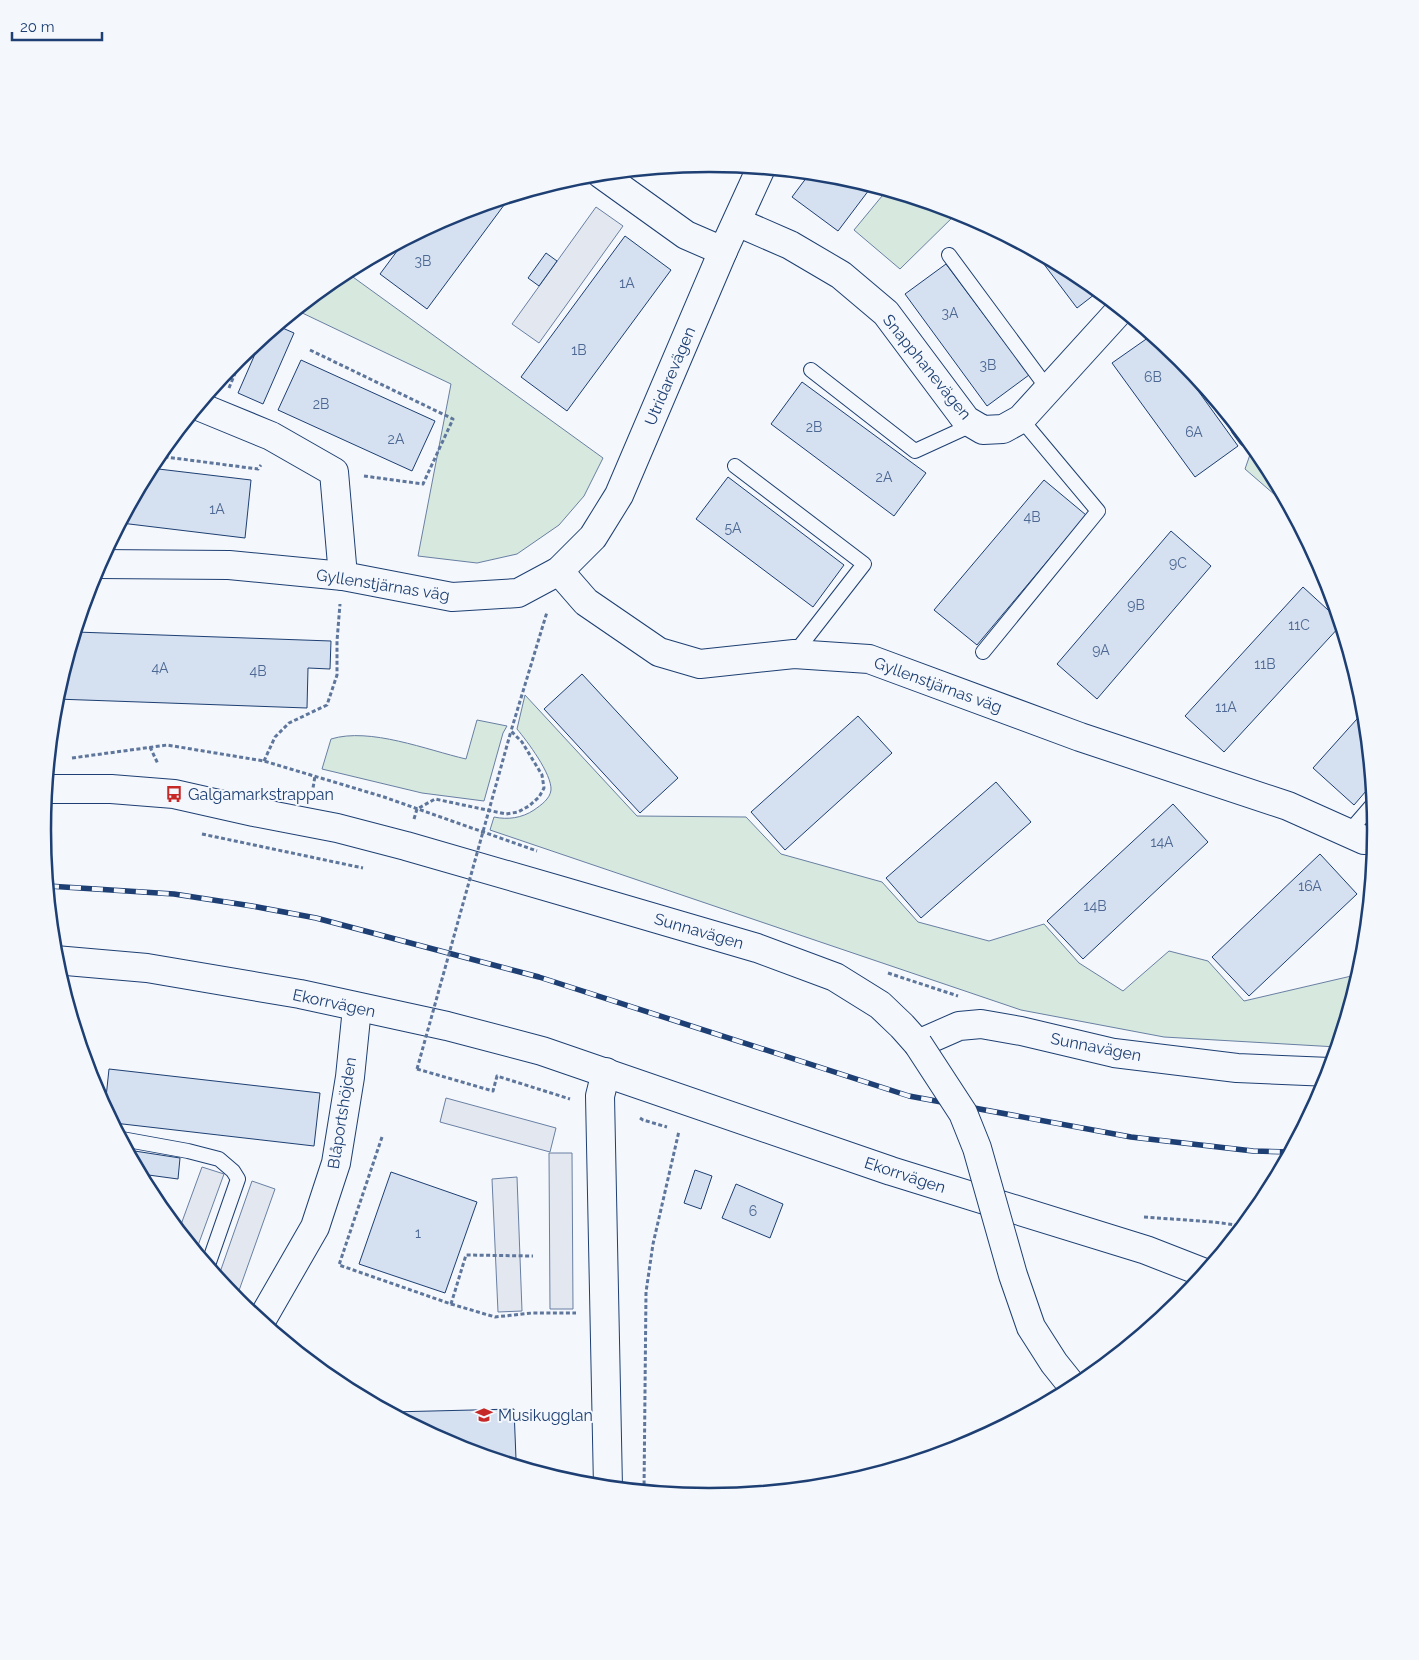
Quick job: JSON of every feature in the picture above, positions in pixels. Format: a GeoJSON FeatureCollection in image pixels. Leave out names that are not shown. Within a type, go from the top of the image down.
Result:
{"type":"FeatureCollection","features":[{"type":"Feature","properties":{"kind":"street","name":"Utridarevägen"},"geometry":{"type":"LineString","coordinates":[[560,570],[593,537],[619,495],[723,251],[759,174]]}},
{"type":"Feature","properties":{"kind":"street"},"geometry":{"type":"LineString","coordinates":[[609,179],[686,235],[723,251]]}},
{"type":"Feature","properties":{"kind":"street","name":"Snapphanevägen"},"geometry":{"type":"LineString","coordinates":[[737,222],[790,245],[841,275],[886,313],[966,420],[983,430],[1003,429],[1021,419],[1117,313]]}},
{"type":"Feature","properties":{"kind":"street"},"geometry":{"type":"LineString","coordinates":[[208,410],[282,443],[334,472],[343,576]]}},
{"type":"Feature","properties":{"kind":"street","name":"Gyllenstjärnas väg"},"geometry":{"type":"LineString","coordinates":[[107,564],[229,565],[343,576],[452,597],[518,593],[560,570],[586,602],[659,652],[700,664],[794,654],[869,659],[1080,738],[1288,806],[1368,840]]}},
{"type":"Feature","properties":{"kind":"street","name":"Sunnavägen"},"geometry":{"type":"LineString","coordinates":[[53,789],[111,789],[174,794],[337,828],[406,846],[757,948],[835,977],[880,1005],[918,1044],[959,1026],[981,1024],[1021,1031],[1114,1053],[1238,1068],[1322,1072]]}},
{"type":"Feature","properties":{"kind":"street","name":"Ekorrvägen"},"geometry":{"type":"LineString","coordinates":[[65,961],[147,968],[300,994],[357,1008],[448,1026],[542,1051],[891,1171],[1146,1250],[1198,1270]]}},
{"type":"Feature","properties":{"kind":"street","name":"Blåportshöjden"},"geometry":{"type":"LineString","coordinates":[[265,1315],[315,1227],[336,1163],[350,1077],[357,1008]]}},
{"type":"Feature","properties":{"kind":"street"},"geometry":{"type":"LineString","coordinates":[[918,1044],[963,1113],[976,1148],[1013,1275],[1031,1327],[1054,1363],[1069,1381]]}},
{"type":"Feature","properties":{"kind":"street"},"geometry":{"type":"LineString","coordinates":[[606,1072],[600,1096],[608,1480]]}},
{"type":"Feature","properties":{"kind":"lane"},"geometry":{"type":"LineString","coordinates":[[949,255],[1048,389]]}},
{"type":"Feature","properties":{"kind":"lane"},"geometry":{"type":"LineString","coordinates":[[810,370],[915,451],[974,424]]}},
{"type":"Feature","properties":{"kind":"lane"},"geometry":{"type":"LineString","coordinates":[[984,652],[1098,511],[1021,419]]}},
{"type":"Feature","properties":{"kind":"lane"},"geometry":{"type":"LineString","coordinates":[[735,466],[864,564],[794,654]]}},
{"type":"Feature","properties":{"kind":"lane"},"geometry":{"type":"LineString","coordinates":[[1348,833],[1367,811]]}},
{"type":"Feature","properties":{"kind":"lane"},"geometry":{"type":"LineString","coordinates":[[130,1141],[188,1151],[219,1159],[233,1171],[238,1179],[210,1258]]}},
{"type":"Feature","properties":{"kind":"path"},"geometry":{"type":"LineString","coordinates":[[310,350],[453,419],[423,484],[334,472]]}},
{"type":"Feature","properties":{"kind":"path"},"geometry":{"type":"LineString","coordinates":[[208,410],[220,390]]}},
{"type":"Feature","properties":{"kind":"path"},"geometry":{"type":"LineString","coordinates":[[167,457],[258,469],[282,443]]}},
{"type":"Feature","properties":{"kind":"path"},"geometry":{"type":"LineString","coordinates":[[560,570],[511,731],[417,1068],[493,1091],[497,1076],[572,1099]]}},
{"type":"Feature","properties":{"kind":"path"},"geometry":{"type":"LineString","coordinates":[[264,761],[275,737],[289,723],[327,705],[337,675],[337,641],[343,576]]}},
{"type":"Feature","properties":{"kind":"path"},"geometry":{"type":"LineString","coordinates":[[406,846],[417,809],[435,799],[506,814],[518,812],[540,798],[544,788],[542,775],[522,742],[511,731]]}},
{"type":"Feature","properties":{"kind":"path"},"geometry":{"type":"LineString","coordinates":[[202,834],[371,869]]}},
{"type":"Feature","properties":{"kind":"path"},"geometry":{"type":"LineString","coordinates":[[644,1485],[646,1292],[652,1244],[679,1131]]}},
{"type":"Feature","properties":{"kind":"path"},"geometry":{"type":"LineString","coordinates":[[382,1137],[339,1265],[451,1304],[495,1317],[532,1313],[577,1313],[576,1303]]}},
{"type":"Feature","properties":{"kind":"path"},"geometry":{"type":"LineString","coordinates":[[451,1304],[466,1256],[533,1256]]}},
{"type":"Feature","properties":{"kind":"shaded area"},"geometry":{"type":"Polygon","coordinates":[[[883,195],[951,218],[900,269],[854,230],[883,195]]]}},
{"type":"Feature","properties":{"kind":"shaded area"},"geometry":{"type":"Polygon","coordinates":[[[596,207],[623,226],[539,343],[512,324],[596,207]]]}},
{"type":"Feature","properties":{"kind":"shaded area"},"geometry":{"type":"Polygon","coordinates":[[[353,277],[603,458],[584,496],[559,525],[517,554],[477,563],[418,556],[451,384],[303,313],[353,277]]]}},
{"type":"Feature","properties":{"kind":"shaded area"},"geometry":{"type":"Polygon","coordinates":[[[1250,454],[1278,497],[1245,469],[1250,454]]]}},
{"type":"Feature","properties":{"kind":"shaded area"},"geometry":{"type":"Polygon","coordinates":[[[525,695],[637,816],[746,817],[781,854],[882,882],[918,922],[989,941],[1044,924],[1079,963],[1123,991],[1169,951],[1208,961],[1244,1001],[1351,976],[1331,1047],[1164,1037],[1021,1010],[490,830],[494,817],[510,818],[525,815],[542,804],[547,799],[551,790],[548,775],[517,729],[525,695]]]}},
{"type":"Feature","properties":{"kind":"shaded area"},"geometry":{"type":"Polygon","coordinates":[[[477,720],[507,726],[503,733],[484,801],[422,793],[322,769],[331,739],[346,736],[363,736],[399,741],[466,759],[477,720]]]}},
{"type":"Feature","properties":{"kind":"shaded area"},"geometry":{"type":"Polygon","coordinates":[[[446,1098],[556,1128],[550,1152],[440,1122],[446,1098]]]}},
{"type":"Feature","properties":{"kind":"shaded area"},"geometry":{"type":"Polygon","coordinates":[[[549,1153],[572,1153],[573,1309],[550,1309],[549,1153]]]}},
{"type":"Feature","properties":{"kind":"shaded area"},"geometry":{"type":"Polygon","coordinates":[[[202,1167],[224,1174],[198,1244],[181,1223],[202,1167]]]}},
{"type":"Feature","properties":{"kind":"shaded area"},"geometry":{"type":"Polygon","coordinates":[[[517,1177],[522,1311],[498,1312],[492,1179],[517,1177]]]}},
{"type":"Feature","properties":{"kind":"shaded area"},"geometry":{"type":"Polygon","coordinates":[[[252,1181],[275,1189],[239,1290],[221,1270],[252,1181]]]}},
{"type":"Feature","properties":{"kind":"building"},"geometry":{"type":"Polygon","coordinates":[[[806,179],[868,191],[838,231],[792,197],[806,179]]]}},
{"type":"Feature","properties":{"kind":"building"},"geometry":{"type":"Polygon","coordinates":[[[504,205],[427,309],[380,274],[397,251],[458,222],[504,205]]]}},
{"type":"Feature","properties":{"kind":"building"},"geometry":{"type":"Polygon","coordinates":[[[625,236],[671,270],[567,411],[521,377],[625,236]]]}},
{"type":"Feature","properties":{"kind":"building"},"geometry":{"type":"Polygon","coordinates":[[[546,253],[557,261],[539,286],[528,278],[546,253]]]}},
{"type":"Feature","properties":{"kind":"building"},"geometry":{"type":"Polygon","coordinates":[[[1042,262],[1093,296],[1077,308],[1042,262]]]}},
{"type":"Feature","properties":{"kind":"building"},"geometry":{"type":"Polygon","coordinates":[[[946,264],[1029,375],[987,406],[905,294],[946,264]]]}},
{"type":"Feature","properties":{"kind":"building"},"geometry":{"type":"Polygon","coordinates":[[[283,328],[294,333],[263,404],[238,393],[255,355],[283,328]]]}},
{"type":"Feature","properties":{"kind":"building"},"geometry":{"type":"Polygon","coordinates":[[[1147,338],[1195,386],[1238,446],[1195,477],[1112,363],[1147,338]]]}},
{"type":"Feature","properties":{"kind":"building"},"geometry":{"type":"Polygon","coordinates":[[[301,360],[435,421],[412,471],[278,410],[301,360]]]}},
{"type":"Feature","properties":{"kind":"building"},"geometry":{"type":"Polygon","coordinates":[[[802,382],[926,473],[894,516],[771,424],[802,382]]]}},
{"type":"Feature","properties":{"kind":"building"},"geometry":{"type":"Polygon","coordinates":[[[159,469],[251,480],[245,538],[127,524],[159,469]]]}},
{"type":"Feature","properties":{"kind":"building"},"geometry":{"type":"Polygon","coordinates":[[[728,477],[844,565],[813,607],[696,519],[728,477]]]}},
{"type":"Feature","properties":{"kind":"building"},"geometry":{"type":"Polygon","coordinates":[[[1044,480],[1086,515],[977,645],[934,610],[1044,480]]]}},
{"type":"Feature","properties":{"kind":"building"},"geometry":{"type":"Polygon","coordinates":[[[1171,531],[1211,566],[1097,699],[1057,664],[1171,531]]]}},
{"type":"Feature","properties":{"kind":"building"},"geometry":{"type":"Polygon","coordinates":[[[1303,587],[1331,613],[1336,630],[1224,752],[1185,716],[1303,587]]]}},
{"type":"Feature","properties":{"kind":"building"},"geometry":{"type":"Polygon","coordinates":[[[82,632],[331,641],[330,669],[308,668],[307,708],[65,699],[82,632]]]}},
{"type":"Feature","properties":{"kind":"building"},"geometry":{"type":"Polygon","coordinates":[[[582,674],[678,778],[640,813],[544,709],[582,674]]]}},
{"type":"Feature","properties":{"kind":"building"},"geometry":{"type":"Polygon","coordinates":[[[858,716],[892,753],[785,850],[751,812],[858,716]]]}},
{"type":"Feature","properties":{"kind":"building"},"geometry":{"type":"Polygon","coordinates":[[[1358,718],[1366,791],[1354,805],[1313,768],[1358,718]]]}},
{"type":"Feature","properties":{"kind":"building"},"geometry":{"type":"Polygon","coordinates":[[[996,782],[1031,822],[921,918],[886,878],[996,782]]]}},
{"type":"Feature","properties":{"kind":"building"},"geometry":{"type":"Polygon","coordinates":[[[1173,804],[1208,842],[1083,959],[1047,921],[1173,804]]]}},
{"type":"Feature","properties":{"kind":"building"},"geometry":{"type":"Polygon","coordinates":[[[1320,854],[1357,894],[1249,996],[1212,957],[1320,854]]]}},
{"type":"Feature","properties":{"kind":"building"},"geometry":{"type":"Polygon","coordinates":[[[109,1069],[320,1093],[314,1146],[120,1124],[106,1094],[109,1069]]]}},
{"type":"Feature","properties":{"kind":"building"},"geometry":{"type":"Polygon","coordinates":[[[135,1151],[180,1158],[178,1179],[149,1175],[135,1151]]]}},
{"type":"Feature","properties":{"kind":"building"},"geometry":{"type":"Polygon","coordinates":[[[695,1170],[712,1176],[701,1209],[684,1203],[695,1170]]]}},
{"type":"Feature","properties":{"kind":"building"},"geometry":{"type":"Polygon","coordinates":[[[391,1172],[477,1202],[445,1293],[359,1264],[391,1172]]]}},
{"type":"Feature","properties":{"kind":"building"},"geometry":{"type":"Polygon","coordinates":[[[736,1184],[783,1204],[770,1238],[722,1218],[736,1184]]]}},
{"type":"Feature","properties":{"kind":"building"},"geometry":{"type":"Polygon","coordinates":[[[514,1409],[516,1459],[458,1438],[402,1412],[514,1409]]]}},
{"type":"Feature","properties":{"kind":"railway"},"geometry":{"type":"LineString","coordinates":[[54,886],[174,894],[316,918],[539,977],[909,1096],[1131,1137],[1253,1151],[1284,1152]]}},
{"type":"Feature","properties":{"kind":"place","name":"Galgamarkstrappan"},"geometry":{"type":"Point","coordinates":[174,794]}},
{"type":"Feature","properties":{"kind":"place","name":"Musikugglan"},"geometry":{"type":"Point","coordinates":[484,1415]}}]}
